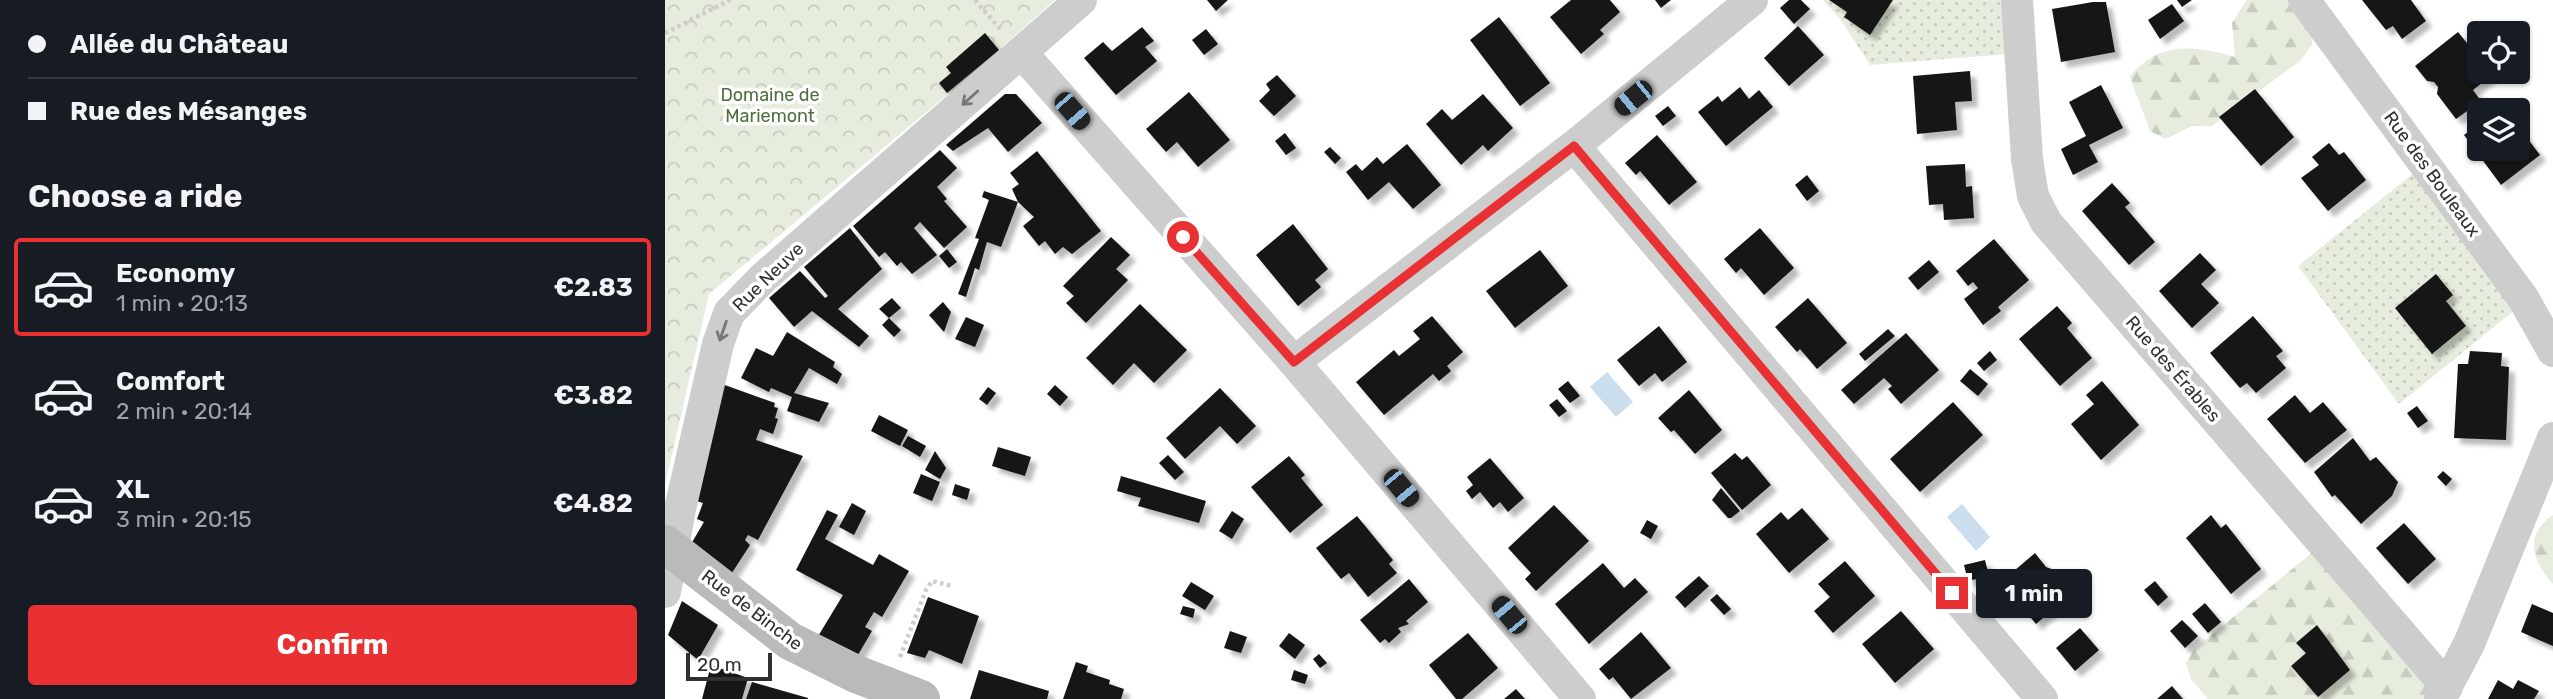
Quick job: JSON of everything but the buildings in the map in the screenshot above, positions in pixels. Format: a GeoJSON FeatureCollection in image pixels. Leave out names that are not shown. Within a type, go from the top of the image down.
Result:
{"type":"FeatureCollection","features":[{"type":"Feature","properties":{"kind":"street","name":"Rue Neuve"},"geometry":{"type":"LineString","coordinates":[[665,592],[670,547],[719,344],[729,313],[763,278],[1081,0]]}},
{"type":"Feature","properties":{"kind":"street"},"geometry":{"type":"LineString","coordinates":[[1294,362],[1574,146],[1752,0]]}},
{"type":"Feature","properties":{"kind":"street","name":"Rue des Érables"},"geometry":{"type":"LineString","coordinates":[[2017,0],[2027,159],[2033,196],[2046,222],[2443,693]]}},
{"type":"Feature","properties":{"kind":"street","name":"Rue des Bouleaux"},"geometry":{"type":"LineString","coordinates":[[2304,0],[2523,298],[2553,351]]}},
{"type":"Feature","properties":{"kind":"street"},"geometry":{"type":"LineString","coordinates":[[1021,52],[1294,362],[1580,699]]}},
{"type":"Feature","properties":{"kind":"street"},"geometry":{"type":"LineString","coordinates":[[1574,146],[2042,699]]}},
{"type":"Feature","properties":{"kind":"street"},"geometry":{"type":"LineString","coordinates":[[2443,693],[2469,644],[2553,438]]}},
{"type":"Feature","properties":{"kind":"street","name":"Rue de Binche"},"geometry":{"type":"LineString","coordinates":[[670,547],[790,640],[906,694]]}},
{"type":"Feature","properties":{"kind":"path"},"geometry":{"type":"LineString","coordinates":[[665,33],[730,0]]}},
{"type":"Feature","properties":{"kind":"path"},"geometry":{"type":"LineString","coordinates":[[975,0],[1021,52]]}},
{"type":"Feature","properties":{"kind":"path"},"geometry":{"type":"LineString","coordinates":[[906,694],[926,590],[932,582],[952,586]]}},
{"type":"Feature","properties":{"kind":"green space","name":"Domaine de Mariemont"},"geometry":{"type":"Polygon","coordinates":[[[665,0],[1055,0],[966,79],[709,294],[665,485],[665,0]]]}},
{"type":"Feature","properties":{"kind":"green space"},"geometry":{"type":"Polygon","coordinates":[[[1823,0],[2017,0],[2021,53],[1870,65],[1841,20],[1823,0]]]}},
{"type":"Feature","properties":{"kind":"green space"},"geometry":{"type":"Polygon","coordinates":[[[2247,0],[2301,0],[2314,29],[2312,45],[2300,61],[2212,126],[2192,126],[2166,139],[2150,131],[2130,77],[2152,57],[2178,49],[2206,50],[2235,57],[2232,23],[2247,0]]]}},
{"type":"Feature","properties":{"kind":"green space"},"geometry":{"type":"Polygon","coordinates":[[[2425,164],[2516,309],[2399,404],[2298,266],[2425,164]]]}},
{"type":"Feature","properties":{"kind":"green space"},"geometry":{"type":"Polygon","coordinates":[[[2553,515],[2553,584],[2540,566],[2534,548],[2538,531],[2553,515]]]}},
{"type":"Feature","properties":{"kind":"green space"},"geometry":{"type":"Polygon","coordinates":[[[2323,544],[2439,699],[2208,699],[2191,679],[2186,664],[2194,649],[2323,544]]]}},
{"type":"Feature","properties":{"kind":"water"},"geometry":{"type":"Polygon","coordinates":[[[1607,372],[1633,402],[1616,417],[1590,387],[1607,372]]]}},
{"type":"Feature","properties":{"kind":"water"},"geometry":{"type":"Polygon","coordinates":[[[1962,504],[1990,537],[1976,551],[1947,517],[1962,504]]]}},
{"type":"Feature","properties":{"kind":"route"},"geometry":{"type":"LineString","coordinates":[[1183,237],[1294,362],[1574,146],[1952,593]]}}]}
